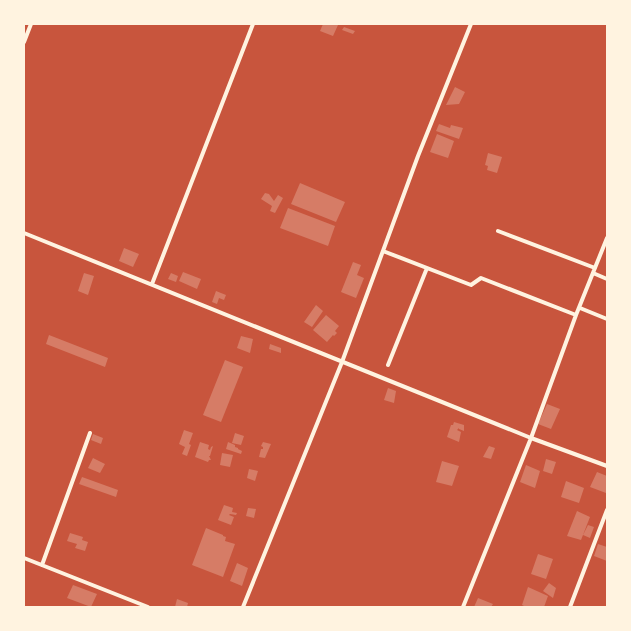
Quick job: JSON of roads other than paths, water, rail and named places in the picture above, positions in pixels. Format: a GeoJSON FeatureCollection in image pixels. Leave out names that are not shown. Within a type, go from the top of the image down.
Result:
{"type":"FeatureCollection","features":[{"type":"Feature","properties":{"kind":"street"},"geometry":{"type":"LineString","coordinates":[[24,42],[31,24]]}},
{"type":"Feature","properties":{"kind":"street"},"geometry":{"type":"LineString","coordinates":[[152,284],[253,24]]}},
{"type":"Feature","properties":{"kind":"street"},"geometry":{"type":"LineString","coordinates":[[243,607],[342,362],[418,156],[471,24]]}},
{"type":"Feature","properties":{"kind":"street"},"geometry":{"type":"LineString","coordinates":[[498,231],[595,268]]}},
{"type":"Feature","properties":{"kind":"street"},"geometry":{"type":"LineString","coordinates":[[24,233],[531,438],[607,466]]}},
{"type":"Feature","properties":{"kind":"street"},"geometry":{"type":"LineString","coordinates":[[463,607],[531,438],[576,315],[607,238]]}},
{"type":"Feature","properties":{"kind":"street"},"geometry":{"type":"LineString","coordinates":[[383,251],[471,285],[481,278],[576,315]]}},
{"type":"Feature","properties":{"kind":"street"},"geometry":{"type":"LineString","coordinates":[[388,366],[427,268]]}},
{"type":"Feature","properties":{"kind":"street"},"geometry":{"type":"LineString","coordinates":[[593,273],[607,279]]}},
{"type":"Feature","properties":{"kind":"street"},"geometry":{"type":"LineString","coordinates":[[580,308],[607,319]]}},
{"type":"Feature","properties":{"kind":"street"},"geometry":{"type":"LineString","coordinates":[[42,565],[90,433]]}},
{"type":"Feature","properties":{"kind":"street"},"geometry":{"type":"LineString","coordinates":[[570,607],[605,519],[607,510]]}},
{"type":"Feature","properties":{"kind":"street"},"geometry":{"type":"LineString","coordinates":[[24,558],[148,607]]}}]}
